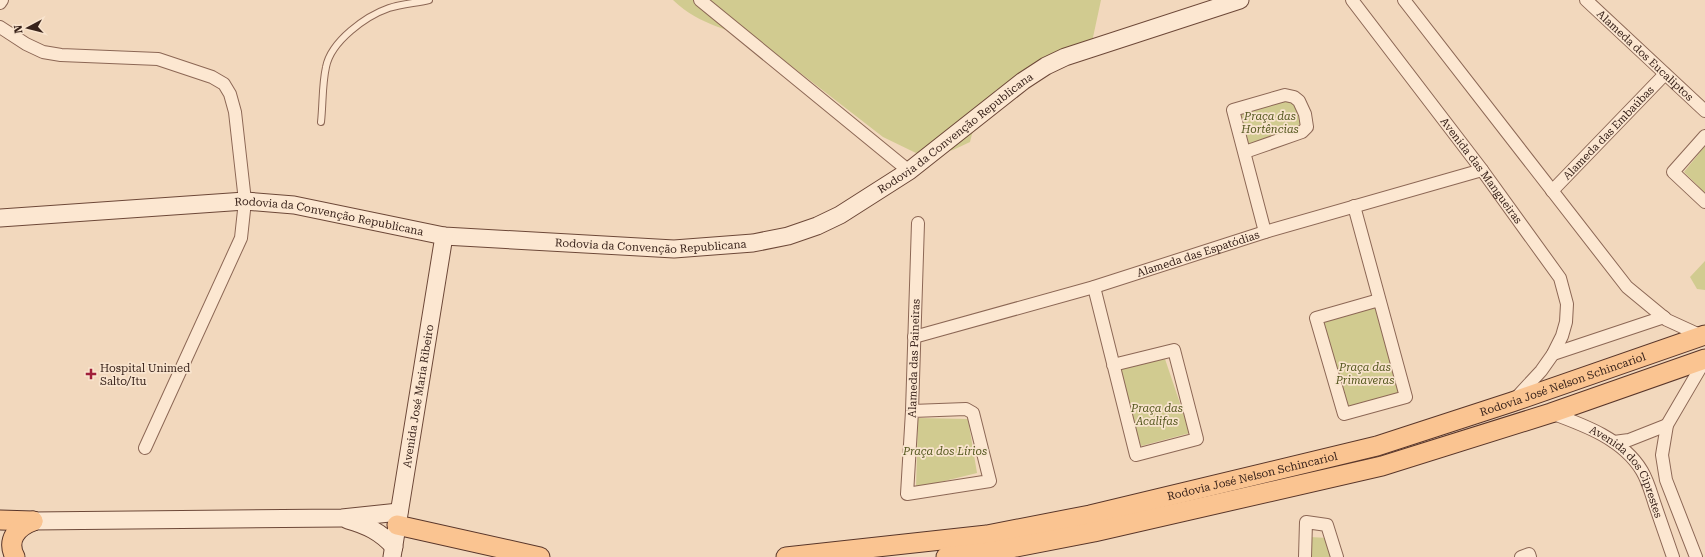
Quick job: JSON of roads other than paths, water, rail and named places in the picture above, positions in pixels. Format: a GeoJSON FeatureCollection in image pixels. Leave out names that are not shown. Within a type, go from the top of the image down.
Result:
{"type":"FeatureCollection","features":[{"type":"Feature","properties":{"kind":"main road","name":"Rodovia da Convenção Republicana"},"geometry":{"type":"LineString","coordinates":[[0,218],[245,201],[294,205],[444,236],[674,249],[753,243],[788,236],[817,226],[840,215],[909,172],[1002,96],[1046,66],[1065,57],[1240,0]]}},
{"type":"Feature","properties":{"kind":"main road","name":"Avenida José Maria Ribeiro"},"geometry":{"type":"LineString","coordinates":[[393,552],[444,236]]}},
{"type":"Feature","properties":{"kind":"main road","name":"Rodovia José Nelson Schincariol"},"geometry":{"type":"LineString","coordinates":[[786,557],[988,535],[1090,515],[1378,446],[1512,402],[1704,335]]}},
{"type":"Feature","properties":{"kind":"main road","name":"Rodovia José Nelson Schincariol"},"geometry":{"type":"LineString","coordinates":[[946,557],[990,552],[1094,532],[1382,466],[1551,413],[1705,360]]}},
{"type":"Feature","properties":{"kind":"main road"},"geometry":{"type":"LineString","coordinates":[[342,518],[360,523],[384,536],[393,552]]}},
{"type":"Feature","properties":{"kind":"main road"},"geometry":{"type":"LineString","coordinates":[[0,520],[398,519],[540,557]]}},
{"type":"Feature","properties":{"kind":"main road"},"geometry":{"type":"LineString","coordinates":[[15,557],[12,544],[16,531],[24,524],[33,521]]}},
{"type":"Feature","properties":{"kind":"street"},"geometry":{"type":"LineString","coordinates":[[700,0],[909,172]]}},
{"type":"Feature","properties":{"kind":"street","name":"Avenida das Mangueiras"},"geometry":{"type":"LineString","coordinates":[[1352,0],[1482,170],[1560,278],[1567,304],[1566,322],[1562,336],[1553,354],[1541,370],[1512,402]]}},
{"type":"Feature","properties":{"kind":"street"},"geometry":{"type":"LineString","coordinates":[[1404,0],[1627,287],[1664,317],[1704,335]]}},
{"type":"Feature","properties":{"kind":"street","name":"Alameda dos Eucaliptos"},"geometry":{"type":"LineString","coordinates":[[1586,0],[1705,111]]}},
{"type":"Feature","properties":{"kind":"street"},"geometry":{"type":"LineString","coordinates":[[0,27],[43,52],[61,55],[158,59],[212,77],[224,84],[230,94],[235,112],[245,201],[241,238],[145,448]]}},
{"type":"Feature","properties":{"kind":"street","name":"Alameda das Embaúbas"},"geometry":{"type":"LineString","coordinates":[[1552,191],[1665,74]]}},
{"type":"Feature","properties":{"kind":"street"},"geometry":{"type":"LineString","coordinates":[[1245,152],[1302,132],[1306,126],[1305,114],[1299,101],[1294,97],[1285,94],[1233,110],[1265,232]]}},
{"type":"Feature","properties":{"kind":"street"},"geometry":{"type":"LineString","coordinates":[[1705,136],[1673,172],[1705,202]]}},
{"type":"Feature","properties":{"kind":"street","name":"Alameda das Espatódias"},"geometry":{"type":"LineString","coordinates":[[914,337],[1094,287],[1265,232],[1482,170]]}},
{"type":"Feature","properties":{"kind":"street"},"geometry":{"type":"LineString","coordinates":[[1354,206],[1380,300],[1406,397],[1344,414],[1316,318],[1380,300]]}},
{"type":"Feature","properties":{"kind":"street","name":"Alameda das Paineiras"},"geometry":{"type":"LineString","coordinates":[[912,411],[966,409],[973,413],[990,481],[907,494],[912,411],[918,223]]}},
{"type":"Feature","properties":{"kind":"street"},"geometry":{"type":"LineString","coordinates":[[1094,287],[1113,365],[1136,455],[1197,439],[1174,350],[1113,365]]}},
{"type":"Feature","properties":{"kind":"street"},"geometry":{"type":"LineString","coordinates":[[1553,354],[1664,317]]}},
{"type":"Feature","properties":{"kind":"street","name":"Avenida dos Ciprestes"},"geometry":{"type":"LineString","coordinates":[[1696,557],[1666,480],[1662,455],[1667,425],[1705,360]]}},
{"type":"Feature","properties":{"kind":"street","name":"Avenida dos Ciprestes"},"geometry":{"type":"LineString","coordinates":[[1551,413],[1583,425],[1614,442],[1626,451],[1642,470],[1647,481],[1673,557]]}},
{"type":"Feature","properties":{"kind":"street"},"geometry":{"type":"LineString","coordinates":[[1614,442],[1629,440],[1667,425]]}},
{"type":"Feature","properties":{"kind":"street"},"geometry":{"type":"LineString","coordinates":[[1305,557],[1306,522],[1327,525],[1337,557]]}},
{"type":"Feature","properties":{"kind":"lane"},"geometry":{"type":"LineString","coordinates":[[321,122],[326,66],[334,49],[351,30],[369,18],[389,8],[429,0]]}},
{"type":"Feature","properties":{"kind":"place","name":"Hospital Unimed Salto/Itu"},"geometry":{"type":"Point","coordinates":[91,374]}},
{"type":"Feature","properties":{"kind":"park label","name":"Praça das Hortências"},"geometry":{"type":"Point","coordinates":[1270,122]}},
{"type":"Feature","properties":{"kind":"park label","name":"Praça das Primaveras"},"geometry":{"type":"Point","coordinates":[1365,373]}},
{"type":"Feature","properties":{"kind":"park label","name":"Praça das Acalifas"},"geometry":{"type":"Point","coordinates":[1157,414]}},
{"type":"Feature","properties":{"kind":"park label","name":"Praça dos Lírios"},"geometry":{"type":"Point","coordinates":[945,451]}}]}
